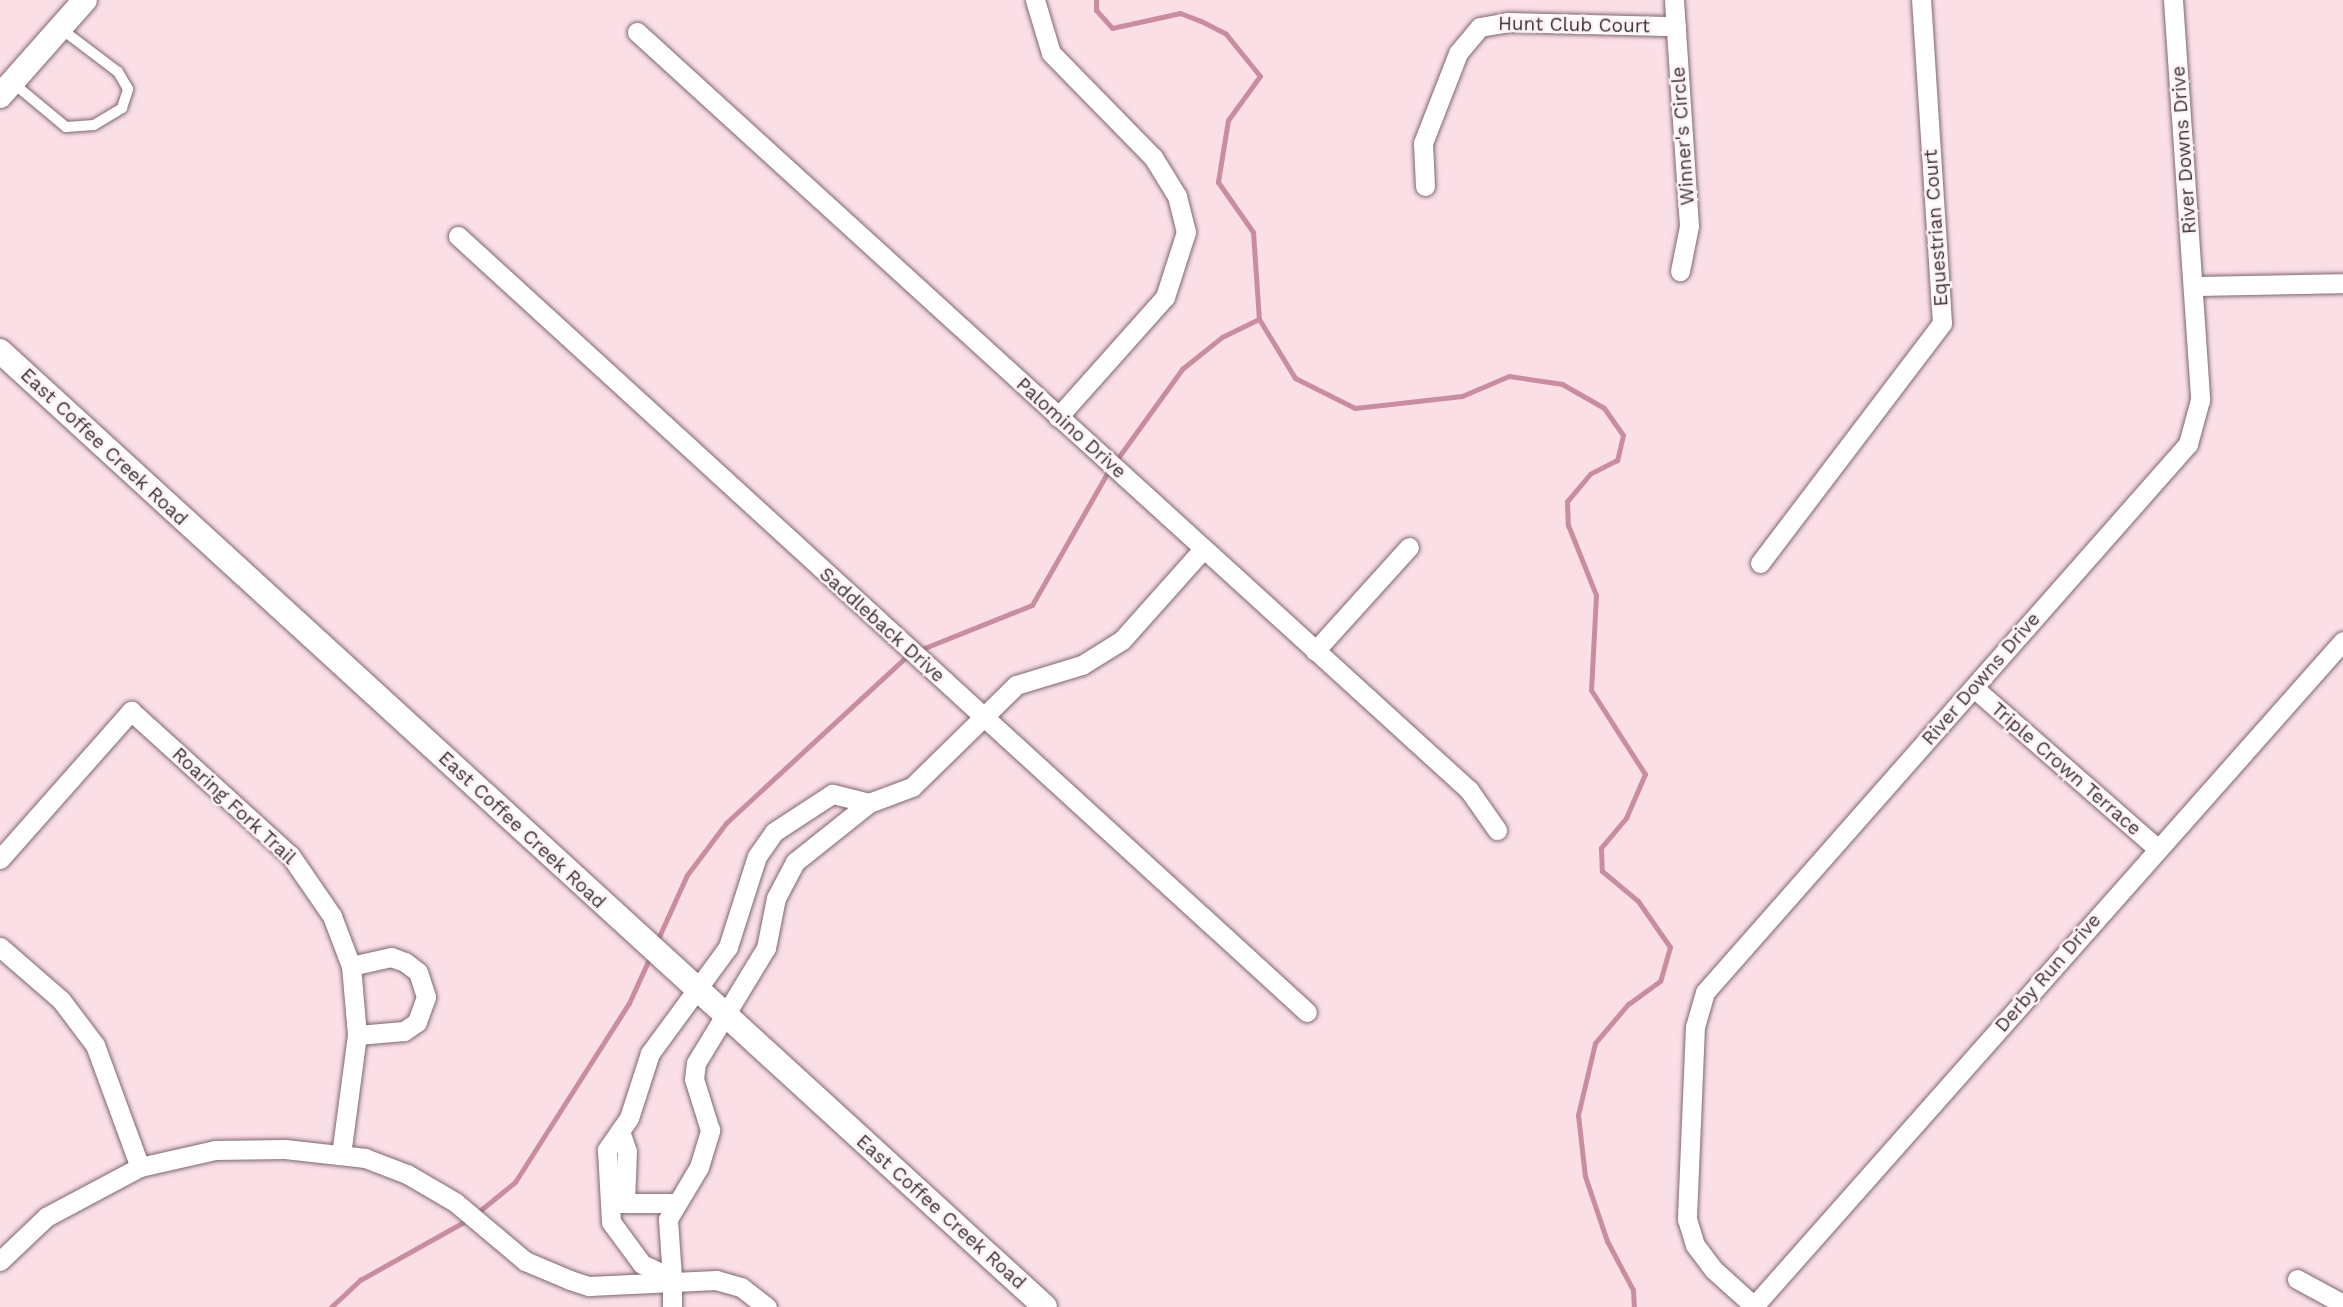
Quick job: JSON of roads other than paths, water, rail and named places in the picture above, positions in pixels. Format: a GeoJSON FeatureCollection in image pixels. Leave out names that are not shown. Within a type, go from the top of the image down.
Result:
{"type":"FeatureCollection","features":[{"type":"Feature","properties":{"kind":"street"},"geometry":{"type":"LineString","coordinates":[[6,89],[85,0]]}},
{"type":"Feature","properties":{"kind":"street"},"geometry":{"type":"LineString","coordinates":[[1035,0],[1051,53],[1153,157],[1177,196],[1186,232],[1165,297],[1058,417]]}},
{"type":"Feature","properties":{"kind":"street","name":"Winner's Circle"},"geometry":{"type":"LineString","coordinates":[[1674,0],[1689,226],[1680,271]]}},
{"type":"Feature","properties":{"kind":"street","name":"Equestrian Court"},"geometry":{"type":"LineString","coordinates":[[1760,563],[1942,323],[1921,0]]}},
{"type":"Feature","properties":{"kind":"street","name":"River Downs Drive"},"geometry":{"type":"LineString","coordinates":[[1754,1306],[1703,1257],[1687,1219],[1701,1003],[1715,979],[2188,444],[2200,400],[2172,0]]}},
{"type":"Feature","properties":{"kind":"street","name":"Hunt Club Court"},"geometry":{"type":"LineString","coordinates":[[1425,186],[1423,143],[1458,52],[1480,27],[1507,22],[1676,26]]}},
{"type":"Feature","properties":{"kind":"street","name":"Palomino Drive"},"geometry":{"type":"LineString","coordinates":[[637,33],[1469,790],[1497,830]]}},
{"type":"Feature","properties":{"kind":"street","name":"Saddleback Drive"},"geometry":{"type":"LineString","coordinates":[[458,236],[1307,1012]]}},
{"type":"Feature","properties":{"kind":"street"},"geometry":{"type":"LineString","coordinates":[[2193,286],[2343,283]]}},
{"type":"Feature","properties":{"kind":"street","name":"East Coffee Creek Road"},"geometry":{"type":"LineString","coordinates":[[0,351],[1045,1307]]}},
{"type":"Feature","properties":{"kind":"street"},"geometry":{"type":"LineString","coordinates":[[1315,651],[1409,547]]}},
{"type":"Feature","properties":{"kind":"street"},"geometry":{"type":"LineString","coordinates":[[673,1307],[672,1203],[706,1149],[707,1115],[694,1079],[725,1016],[766,948],[776,898],[795,862],[869,803],[912,787],[1016,685],[1082,665],[1122,640],[1203,549]]}},
{"type":"Feature","properties":{"kind":"street","name":"Derby Run Drive"},"geometry":{"type":"LineString","coordinates":[[1754,1306],[2343,641]]}},
{"type":"Feature","properties":{"kind":"street","name":"Triple Crown Terrace"},"geometry":{"type":"LineString","coordinates":[[1974,688],[2158,849]]}},
{"type":"Feature","properties":{"kind":"street","name":"Roaring Fork Trail"},"geometry":{"type":"LineString","coordinates":[[0,859],[131,711],[290,855],[320,894],[351,966],[357,1035],[341,1154]]}},
{"type":"Feature","properties":{"kind":"street"},"geometry":{"type":"LineString","coordinates":[[672,1278],[642,1264],[611,1222],[616,1203],[607,1150],[620,1131],[650,1053],[698,990],[736,930],[753,866],[774,832],[832,794],[869,803]]}},
{"type":"Feature","properties":{"kind":"street"},"geometry":{"type":"LineString","coordinates":[[0,947],[61,1000],[95,1045],[141,1167]]}},
{"type":"Feature","properties":{"kind":"street"},"geometry":{"type":"LineString","coordinates":[[351,966],[391,957],[405,961],[418,972],[426,998],[417,1022],[404,1031],[357,1035]]}},
{"type":"Feature","properties":{"kind":"street"},"geometry":{"type":"LineString","coordinates":[[0,1261],[46,1217],[141,1167],[248,1147],[341,1154],[382,1164],[431,1187],[549,1273],[589,1286],[672,1278],[727,1282],[767,1307]]}},
{"type":"Feature","properties":{"kind":"street"},"geometry":{"type":"LineString","coordinates":[[616,1203],[672,1203]]}},
{"type":"Feature","properties":{"kind":"street"},"geometry":{"type":"LineString","coordinates":[[2297,1279],[2343,1304]]}},
{"type":"Feature","properties":{"kind":"lane"},"geometry":{"type":"LineString","coordinates":[[6,89],[66,127],[94,125],[121,108],[128,89],[118,72],[60,28]]}},
{"type":"Feature","properties":{"kind":"waterway"},"geometry":{"type":"LineString","coordinates":[[1096,0],[1096,10],[1112,28],[1180,13],[1201,21],[1226,34],[1260,76],[1228,120],[1218,182],[1253,232],[1259,319],[1295,378],[1355,408],[1462,396],[1509,376],[1562,384],[1604,408],[1623,435],[1617,460],[1590,474],[1567,501],[1568,525],[1596,595],[1591,690],[1645,774],[1626,818],[1601,848],[1602,871],[1638,901],[1670,947],[1660,981],[1628,1004],[1595,1043],[1578,1115],[1585,1176],[1607,1241],[1633,1290],[1634,1307]]}},
{"type":"Feature","properties":{"kind":"waterway"},"geometry":{"type":"LineString","coordinates":[[1115,462],[1182,369],[1222,337],[1259,319]]}},
{"type":"Feature","properties":{"kind":"waterway"},"geometry":{"type":"LineString","coordinates":[[917,651],[1032,605],[1109,470]]}},
{"type":"Feature","properties":{"kind":"waterway"},"geometry":{"type":"LineString","coordinates":[[657,941],[687,875],[726,823],[908,655]]}},
{"type":"Feature","properties":{"kind":"waterway"},"geometry":{"type":"LineString","coordinates":[[477,1213],[515,1182],[629,1003],[650,957]]}},
{"type":"Feature","properties":{"kind":"waterway"},"geometry":{"type":"LineString","coordinates":[[331,1307],[360,1280],[469,1219]]}}]}
